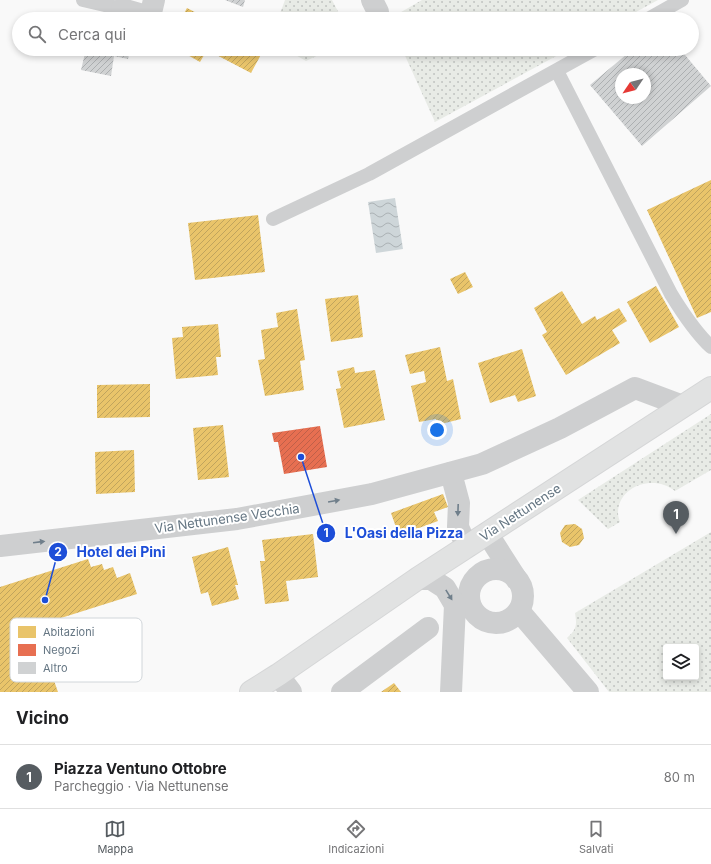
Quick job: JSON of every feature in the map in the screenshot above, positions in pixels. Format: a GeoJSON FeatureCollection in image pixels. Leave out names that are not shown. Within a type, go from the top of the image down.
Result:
{"type":"FeatureCollection","features":[{"type":"Feature","properties":{"kind":"main road","name":"Via Nettunense"},"geometry":{"type":"LineString","coordinates":[[251,692],[278,676],[417,579],[711,388]]}},
{"type":"Feature","properties":{"kind":"street"},"geometry":{"type":"LineString","coordinates":[[151,12],[154,0]]}},
{"type":"Feature","properties":{"kind":"street"},"geometry":{"type":"LineString","coordinates":[[122,10],[130,12]]}},
{"type":"Feature","properties":{"kind":"street","name":"Via Nettunense Vecchia"},"geometry":{"type":"LineString","coordinates":[[0,546],[237,519],[372,494],[482,464],[560,428],[635,388],[684,406]]}},
{"type":"Feature","properties":{"kind":"street"},"geometry":{"type":"LineString","coordinates":[[451,473],[459,503],[458,528],[467,547]]}},
{"type":"Feature","properties":{"kind":"street"},"geometry":{"type":"LineString","coordinates":[[487,533],[518,581],[523,596],[522,603],[512,617],[504,622],[495,623],[486,621],[472,610],[469,601],[469,592],[472,583],[485,571],[494,569],[503,570],[511,574],[518,581]]}},
{"type":"Feature","properties":{"kind":"street"},"geometry":{"type":"LineString","coordinates":[[417,579],[432,579],[445,588],[455,605],[451,692]]}},
{"type":"Feature","properties":{"kind":"street"},"geometry":{"type":"LineString","coordinates":[[518,610],[588,692]]}},
{"type":"Feature","properties":{"kind":"street"},"geometry":{"type":"LineString","coordinates":[[342,692],[428,628]]}},
{"type":"Feature","properties":{"kind":"street"},"geometry":{"type":"LineString","coordinates":[[278,676],[291,692]]}},
{"type":"Feature","properties":{"kind":"lane"},"geometry":{"type":"LineString","coordinates":[[83,0],[122,10]]}},
{"type":"Feature","properties":{"kind":"lane"},"geometry":{"type":"LineString","coordinates":[[661,12],[682,0]]}},
{"type":"Feature","properties":{"kind":"lane"},"geometry":{"type":"LineString","coordinates":[[273,219],[369,174],[583,56]]}},
{"type":"Feature","properties":{"kind":"lane"},"geometry":{"type":"LineString","coordinates":[[557,71],[672,294],[686,316],[711,347]]}},
{"type":"Feature","properties":{"kind":"shaded area"},"geometry":{"type":"Polygon","coordinates":[[[285,0],[332,0],[338,12],[281,12],[285,0]]]}},
{"type":"Feature","properties":{"kind":"shaded area"},"geometry":{"type":"Polygon","coordinates":[[[422,0],[658,0],[636,12],[401,12],[422,0]]]}},
{"type":"Feature","properties":{"kind":"shaded area"},"geometry":{"type":"Polygon","coordinates":[[[297,56],[316,56],[306,61],[297,56]]]}},
{"type":"Feature","properties":{"kind":"shaded area"},"geometry":{"type":"Polygon","coordinates":[[[405,56],[556,56],[435,122],[405,56]]]}},
{"type":"Feature","properties":{"kind":"shaded area"},"geometry":{"type":"Polygon","coordinates":[[[711,414],[711,470],[675,491],[667,486],[656,483],[648,483],[627,492],[619,505],[618,514],[620,522],[608,529],[578,500],[711,414]]]}},
{"type":"Feature","properties":{"kind":"shaded area"},"geometry":{"type":"Polygon","coordinates":[[[711,532],[711,692],[609,692],[567,638],[576,627],[575,613],[711,532]]]}},
{"type":"Feature","properties":{"kind":"water"},"geometry":{"type":"Polygon","coordinates":[[[395,198],[403,249],[376,253],[368,202],[395,198]]]}},
{"type":"Feature","properties":{"kind":"building: Abitazioni"},"geometry":{"type":"Polygon","coordinates":[[[187,8],[195,12],[185,12],[187,8]]]}},
{"type":"Feature","properties":{"kind":"building: Abitazioni"},"geometry":{"type":"Polygon","coordinates":[[[189,56],[204,56],[200,62],[189,56]]]}},
{"type":"Feature","properties":{"kind":"building: Abitazioni"},"geometry":{"type":"Polygon","coordinates":[[[218,56],[260,56],[251,73],[218,56]]]}},
{"type":"Feature","properties":{"kind":"building: Abitazioni"},"geometry":{"type":"Polygon","coordinates":[[[711,180],[711,312],[697,318],[647,210],[711,180]]]}},
{"type":"Feature","properties":{"kind":"building: Abitazioni"},"geometry":{"type":"Polygon","coordinates":[[[258,215],[265,272],[195,280],[188,223],[258,215]]]}},
{"type":"Feature","properties":{"kind":"building: Abitazioni"},"geometry":{"type":"Polygon","coordinates":[[[465,272],[473,287],[458,294],[450,279],[465,272]]]}},
{"type":"Feature","properties":{"kind":"building: Abitazioni"},"geometry":{"type":"Polygon","coordinates":[[[656,286],[679,327],[650,343],[627,302],[656,286]]]}},
{"type":"Feature","properties":{"kind":"building: Abitazioni"},"geometry":{"type":"Polygon","coordinates":[[[562,291],[582,324],[595,316],[597,320],[619,308],[627,321],[612,330],[620,343],[566,375],[542,335],[547,332],[534,308],[562,291]]]}},
{"type":"Feature","properties":{"kind":"building: Abitazioni"},"geometry":{"type":"Polygon","coordinates":[[[358,295],[363,337],[331,342],[325,299],[358,295]]]}},
{"type":"Feature","properties":{"kind":"building: Abitazioni"},"geometry":{"type":"Polygon","coordinates":[[[297,309],[305,360],[300,361],[304,390],[265,396],[258,360],[265,359],[261,330],[278,327],[276,313],[297,309]]]}},
{"type":"Feature","properties":{"kind":"building: Abitazioni"},"geometry":{"type":"Polygon","coordinates":[[[218,324],[221,357],[216,357],[218,375],[176,379],[172,338],[183,337],[182,327],[218,324]]]}},
{"type":"Feature","properties":{"kind":"building: Abitazioni"},"geometry":{"type":"Polygon","coordinates":[[[440,347],[447,381],[453,379],[461,419],[437,425],[436,419],[419,422],[411,386],[426,382],[424,371],[410,374],[405,355],[440,347]]]}},
{"type":"Feature","properties":{"kind":"building: Abitazioni"},"geometry":{"type":"Polygon","coordinates":[[[522,349],[536,396],[518,402],[515,395],[490,403],[478,363],[522,349]]]}},
{"type":"Feature","properties":{"kind":"building: Abitazioni"},"geometry":{"type":"Polygon","coordinates":[[[354,367],[355,373],[375,370],[385,420],[344,428],[336,389],[341,388],[337,371],[354,367]]]}},
{"type":"Feature","properties":{"kind":"building: Abitazioni"},"geometry":{"type":"Polygon","coordinates":[[[150,384],[150,417],[97,418],[97,385],[150,384]]]}},
{"type":"Feature","properties":{"kind":"building: Abitazioni"},"geometry":{"type":"Polygon","coordinates":[[[223,425],[229,477],[198,480],[193,428],[223,425]]]}},
{"type":"Feature","properties":{"kind":"building: Abitazioni"},"geometry":{"type":"Polygon","coordinates":[[[134,450],[135,492],[96,494],[95,452],[134,450]]]}},
{"type":"Feature","properties":{"kind":"building: Abitazioni"},"geometry":{"type":"Polygon","coordinates":[[[443,494],[448,507],[434,512],[438,521],[408,532],[407,529],[398,533],[391,513],[443,494]]]}},
{"type":"Feature","properties":{"kind":"building: Abitazioni"},"geometry":{"type":"Polygon","coordinates":[[[575,524],[582,529],[584,538],[579,545],[570,547],[562,542],[560,533],[565,525],[575,524]]]}},
{"type":"Feature","properties":{"kind":"building: Abitazioni"},"geometry":{"type":"Polygon","coordinates":[[[313,534],[318,577],[286,581],[289,601],[265,604],[260,561],[265,561],[262,540],[313,534]]]}},
{"type":"Feature","properties":{"kind":"building: Abitazioni"},"geometry":{"type":"Polygon","coordinates":[[[228,547],[238,585],[235,585],[239,599],[212,606],[208,592],[201,594],[192,557],[228,547]]]}},
{"type":"Feature","properties":{"kind":"building: Abitazioni"},"geometry":{"type":"Polygon","coordinates":[[[88,559],[91,567],[102,564],[104,570],[113,567],[117,578],[130,573],[137,594],[61,618],[10,618],[10,682],[54,682],[58,692],[0,692],[0,587],[88,559]]]}},
{"type":"Feature","properties":{"kind":"building: Abitazioni"},"geometry":{"type":"Polygon","coordinates":[[[394,683],[401,692],[381,692],[394,683]]]}},
{"type":"Feature","properties":{"kind":"building: Negozi"},"geometry":{"type":"Polygon","coordinates":[[[320,426],[327,467],[284,474],[278,442],[274,442],[272,433],[320,426]]]}},
{"type":"Feature","properties":{"kind":"building: Altro"},"geometry":{"type":"Polygon","coordinates":[[[225,0],[245,0],[243,7],[225,0]]]}},
{"type":"Feature","properties":{"kind":"building: Altro"},"geometry":{"type":"Polygon","coordinates":[[[84,56],[114,56],[111,76],[81,70],[84,56]]]}},
{"type":"Feature","properties":{"kind":"building: Altro"},"geometry":{"type":"Polygon","coordinates":[[[114,56],[129,56],[128,59],[114,56]]]}},
{"type":"Feature","properties":{"kind":"building: Altro"},"geometry":{"type":"Polygon","coordinates":[[[625,56],[686,56],[711,86],[642,146],[590,85],[625,56]]]}},
{"type":"Feature","properties":{"kind":"place","name":"L'Oasi della Pizza"},"geometry":{"type":"Point","coordinates":[301,457]}},
{"type":"Feature","properties":{"kind":"place","name":"Piazza Ventuno Ottobre"},"geometry":{"type":"Point","coordinates":[676,534]}},
{"type":"Feature","properties":{"kind":"place","name":"Hotel dei Pini"},"geometry":{"type":"Point","coordinates":[45,600]}}]}
